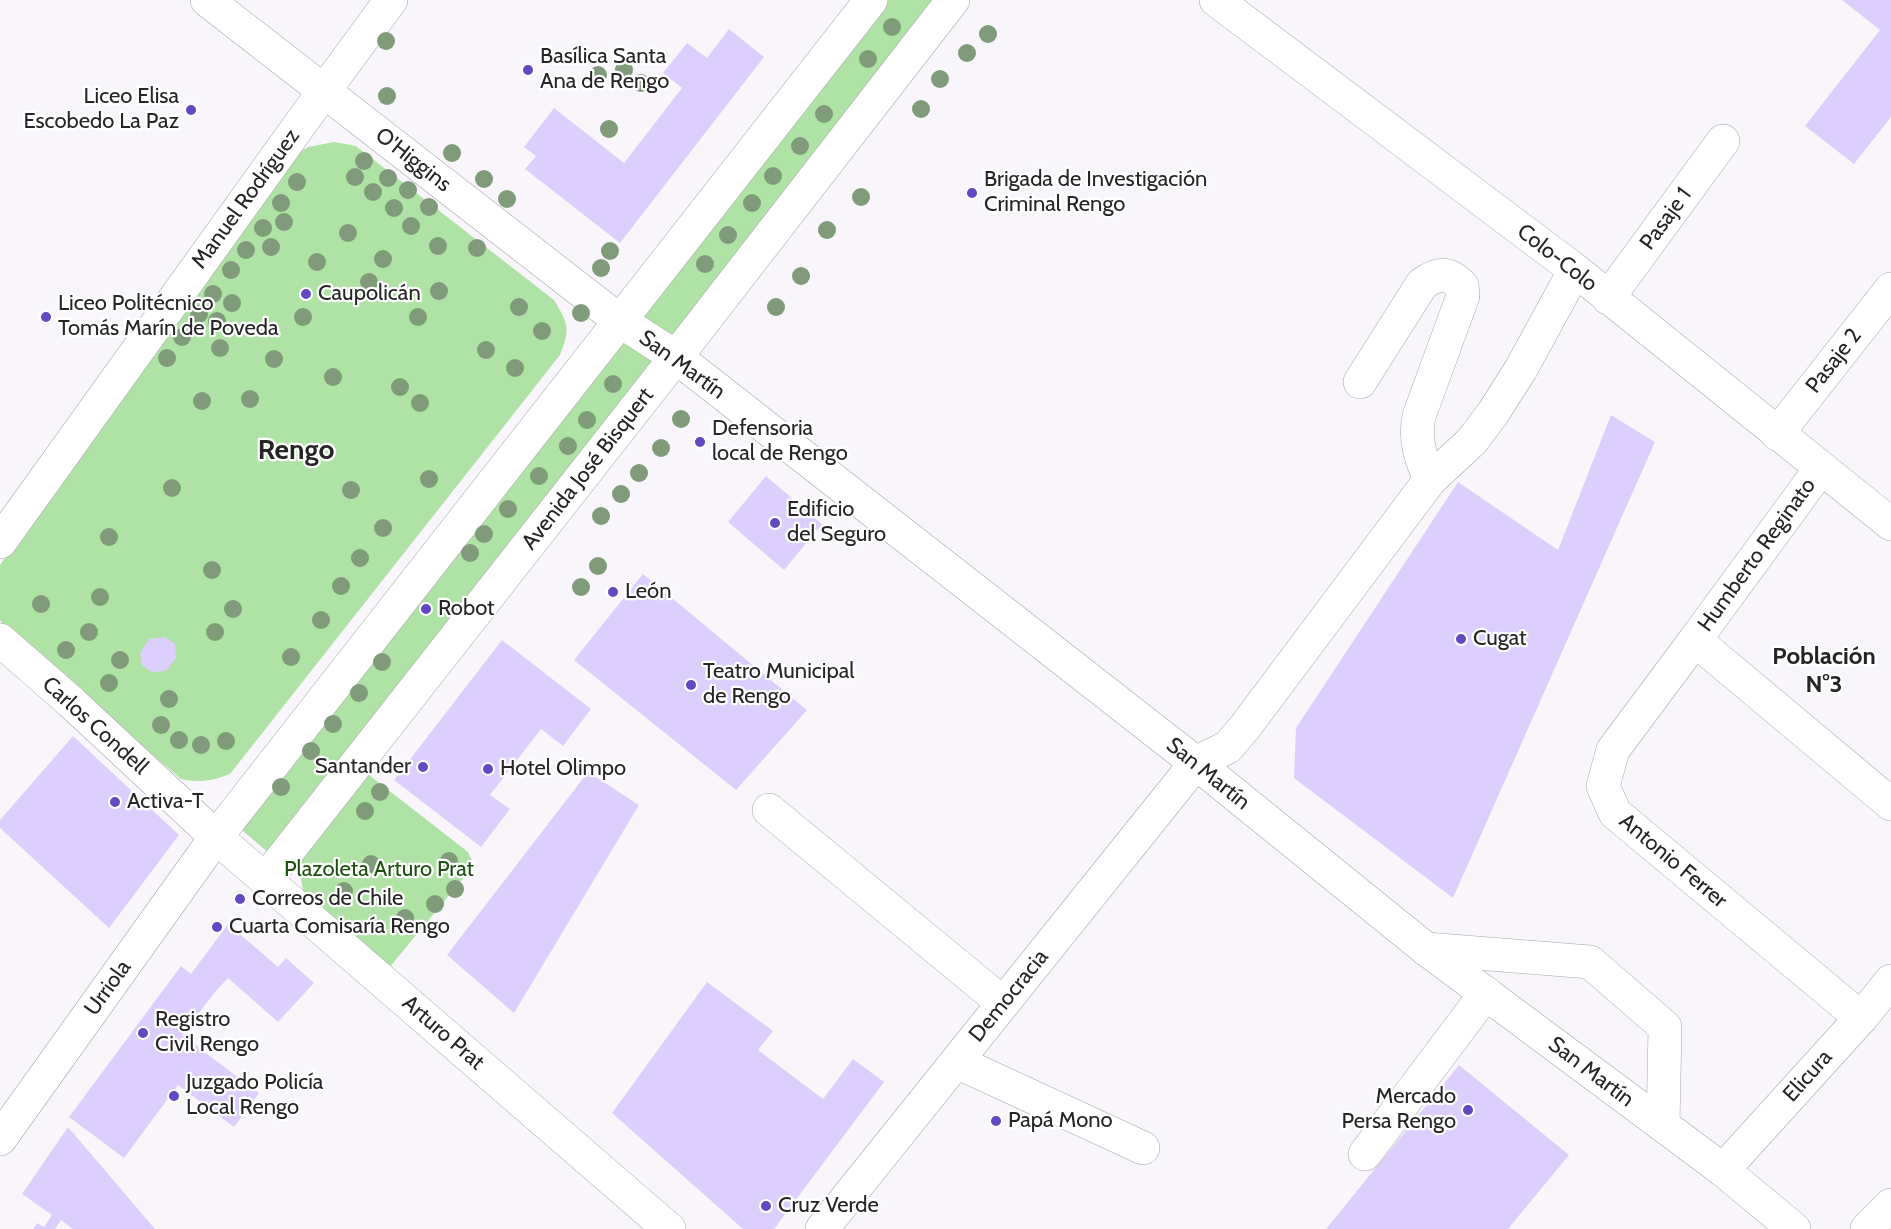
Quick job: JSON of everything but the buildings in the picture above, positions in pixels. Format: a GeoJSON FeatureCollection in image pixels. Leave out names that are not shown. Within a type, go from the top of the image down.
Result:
{"type":"FeatureCollection","features":[{"type":"Feature","properties":{"kind":"main road","name":"O'Higgins"},"geometry":{"type":"LineString","coordinates":[[207,0],[620,321]]}},
{"type":"Feature","properties":{"kind":"main road","name":"Manuel Rodríguez"},"geometry":{"type":"LineString","coordinates":[[0,542],[391,0]]}},
{"type":"Feature","properties":{"kind":"main road"},"geometry":{"type":"LineString","coordinates":[[216,837],[871,0]]}},
{"type":"Feature","properties":{"kind":"main road","name":"Avenida José Bisquert"},"geometry":{"type":"LineString","coordinates":[[266,879],[953,0]]}},
{"type":"Feature","properties":{"kind":"main road","name":"Colo-Colo"},"geometry":{"type":"LineString","coordinates":[[1216,0],[1575,270],[1891,524]]}},
{"type":"Feature","properties":{"kind":"main road","name":"Pasaje 1"},"geometry":{"type":"LineString","coordinates":[[1608,298],[1724,141]]}},
{"type":"Feature","properties":{"kind":"main road"},"geometry":{"type":"LineString","coordinates":[[1196,763],[1228,747],[1430,480],[1472,441],[1521,369],[1575,270]]}},
{"type":"Feature","properties":{"kind":"main road"},"geometry":{"type":"LineString","coordinates":[[1360,382],[1422,284],[1432,277],[1443,274],[1455,278],[1462,286],[1463,296],[1419,417],[1416,433],[1418,451],[1430,480]]}},
{"type":"Feature","properties":{"kind":"main road","name":"Pasaje 2"},"geometry":{"type":"LineString","coordinates":[[1777,434],[1891,289]]}},
{"type":"Feature","properties":{"kind":"main road","name":"San Martín"},"geometry":{"type":"LineString","coordinates":[[620,321],[676,357],[1196,763],[1426,949],[1723,1170],[1794,1229]]}},
{"type":"Feature","properties":{"kind":"main road","name":"Humberto Reginato"},"geometry":{"type":"LineString","coordinates":[[1821,468],[1695,640],[1891,804]]}},
{"type":"Feature","properties":{"kind":"main road","name":"Carlos Condell"},"geometry":{"type":"LineString","coordinates":[[0,640],[71,702],[216,837]]}},
{"type":"Feature","properties":{"kind":"main road","name":"Antonio Ferrer"},"geometry":{"type":"LineString","coordinates":[[1695,640],[1613,750],[1603,786],[1615,813],[1861,1018]]}},
{"type":"Feature","properties":{"kind":"main road","name":"Democracia"},"geometry":{"type":"LineString","coordinates":[[822,1229],[1196,763]]}},
{"type":"Feature","properties":{"kind":"main road"},"geometry":{"type":"LineString","coordinates":[[769,810],[1003,1003]]}},
{"type":"Feature","properties":{"kind":"main road","name":"Arturo Prat"},"geometry":{"type":"LineString","coordinates":[[216,837],[669,1229]]}},
{"type":"Feature","properties":{"kind":"main road","name":"Urriola"},"geometry":{"type":"LineString","coordinates":[[0,1138],[216,837]]}},
{"type":"Feature","properties":{"kind":"main road"},"geometry":{"type":"LineString","coordinates":[[1426,949],[1590,962],[1665,1027],[1663,1125]]}},
{"type":"Feature","properties":{"kind":"main road","name":"Elicura"},"geometry":{"type":"LineString","coordinates":[[1723,1170],[1861,1018],[1891,981]]}},
{"type":"Feature","properties":{"kind":"main road"},"geometry":{"type":"LineString","coordinates":[[1365,1154],[1486,993]]}},
{"type":"Feature","properties":{"kind":"main road"},"geometry":{"type":"LineString","coordinates":[[957,1062],[1143,1148]]}},
{"type":"Feature","properties":{"kind":"main road"},"geometry":{"type":"LineString","coordinates":[[1867,1229],[1891,1205]]}},
{"type":"Feature","properties":{"kind":"green space"},"geometry":{"type":"Polygon","coordinates":[[[880,0],[943,0],[271,855],[235,824],[880,0]]]}},
{"type":"Feature","properties":{"kind":"green space"},"geometry":{"type":"Polygon","coordinates":[[[334,142],[356,146],[554,300],[565,321],[566,339],[560,355],[230,774],[206,781],[181,779],[7,631],[0,620],[0,565],[291,157],[308,147],[334,142]]]}},
{"type":"Feature","properties":{"kind":"green space","name":"Plazoleta Arturo Prat"},"geometry":{"type":"Polygon","coordinates":[[[364,771],[468,852],[474,865],[389,968],[304,898],[298,858],[364,771]]]}},
{"type":"Feature","properties":{"kind":"place","name":"Basílica Santa Ana de Rengo"},"geometry":{"type":"Point","coordinates":[528,70]}},
{"type":"Feature","properties":{"kind":"place","name":"Liceo Elisa Escobedo La Paz"},"geometry":{"type":"Point","coordinates":[191,110]}},
{"type":"Feature","properties":{"kind":"place","name":"Brigada de Investigación Criminal Rengo"},"geometry":{"type":"Point","coordinates":[972,193]}},
{"type":"Feature","properties":{"kind":"place","name":"Caupolicán"},"geometry":{"type":"Point","coordinates":[306,294]}},
{"type":"Feature","properties":{"kind":"place","name":"Liceo Politécnico Tomás Marín de Poveda"},"geometry":{"type":"Point","coordinates":[46,317]}},
{"type":"Feature","properties":{"kind":"place","name":"Defensoria local de Rengo"},"geometry":{"type":"Point","coordinates":[700,442]}},
{"type":"Feature","properties":{"kind":"place","name":"Edificio del Seguro"},"geometry":{"type":"Point","coordinates":[775,523]}},
{"type":"Feature","properties":{"kind":"place","name":"León"},"geometry":{"type":"Point","coordinates":[613,592]}},
{"type":"Feature","properties":{"kind":"place","name":"Robot"},"geometry":{"type":"Point","coordinates":[426,609]}},
{"type":"Feature","properties":{"kind":"place","name":"Cugat"},"geometry":{"type":"Point","coordinates":[1461,639]}},
{"type":"Feature","properties":{"kind":"place","name":"Teatro Municipal de Rengo"},"geometry":{"type":"Point","coordinates":[691,685]}},
{"type":"Feature","properties":{"kind":"place","name":"Santander"},"geometry":{"type":"Point","coordinates":[423,767]}},
{"type":"Feature","properties":{"kind":"place","name":"Hotel Olimpo"},"geometry":{"type":"Point","coordinates":[488,769]}},
{"type":"Feature","properties":{"kind":"place","name":"Activa-T"},"geometry":{"type":"Point","coordinates":[115,802]}},
{"type":"Feature","properties":{"kind":"place","name":"Correos de Chile"},"geometry":{"type":"Point","coordinates":[240,899]}},
{"type":"Feature","properties":{"kind":"place","name":"Cuarta Comisaría Rengo"},"geometry":{"type":"Point","coordinates":[217,927]}},
{"type":"Feature","properties":{"kind":"place","name":"Registro Civil Rengo"},"geometry":{"type":"Point","coordinates":[143,1033]}},
{"type":"Feature","properties":{"kind":"place","name":"Juzgado Policía Local Rengo"},"geometry":{"type":"Point","coordinates":[174,1096]}},
{"type":"Feature","properties":{"kind":"place","name":"Mercado Persa Rengo"},"geometry":{"type":"Point","coordinates":[1468,1110]}},
{"type":"Feature","properties":{"kind":"place","name":"Papá Mono"},"geometry":{"type":"Point","coordinates":[996,1121]}},
{"type":"Feature","properties":{"kind":"place","name":"Cruz Verde"},"geometry":{"type":"Point","coordinates":[766,1206]}},
{"type":"Feature","properties":{"kind":"district","name":"Rengo"},"geometry":{"type":"Point","coordinates":[296,451]}},
{"type":"Feature","properties":{"kind":"district","name":"Población N°3"},"geometry":{"type":"Point","coordinates":[1824,671]}}]}
